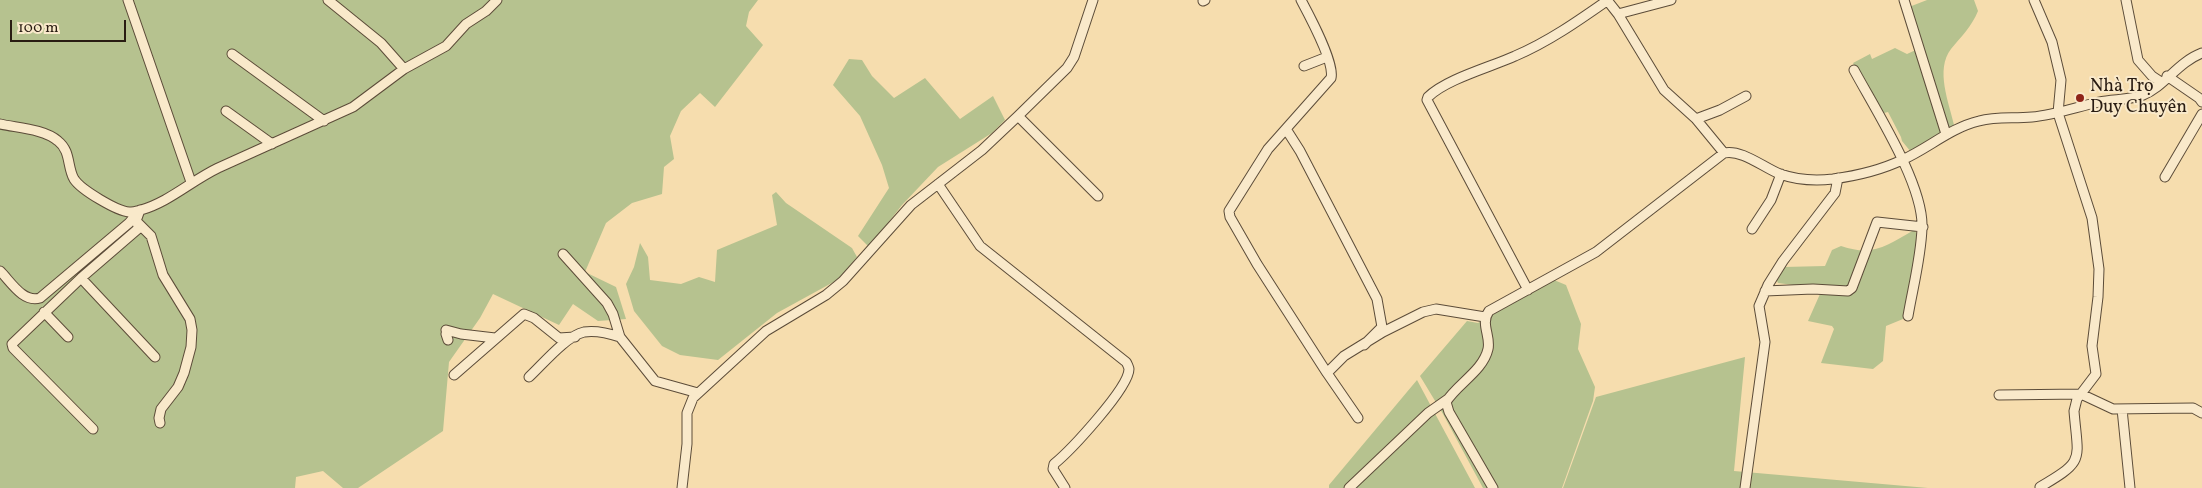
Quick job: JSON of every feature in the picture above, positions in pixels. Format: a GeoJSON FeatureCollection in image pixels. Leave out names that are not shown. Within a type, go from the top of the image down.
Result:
{"type":"FeatureCollection","features":[{"type":"Feature","properties":{"kind":"street"},"geometry":{"type":"LineString","coordinates":[[128,0],[191,182]]}},
{"type":"Feature","properties":{"kind":"street"},"geometry":{"type":"LineString","coordinates":[[328,0],[381,43],[404,69]]}},
{"type":"Feature","properties":{"kind":"street"},"geometry":{"type":"LineString","coordinates":[[0,124],[53,138],[64,147],[75,180],[81,186],[120,210],[130,212],[140,210],[162,202],[191,182],[353,107],[404,69],[446,46],[470,20],[486,11],[497,0]]}},
{"type":"Feature","properties":{"kind":"street"},"geometry":{"type":"LineString","coordinates":[[682,488],[687,444],[688,406],[698,393],[766,331],[826,295],[843,282],[911,205],[982,150],[1067,68],[1074,57],[1093,0]]}},
{"type":"Feature","properties":{"kind":"street"},"geometry":{"type":"LineString","coordinates":[[1302,0],[1327,57],[1332,73],[1331,78],[1261,158],[1229,211],[1230,217],[1257,264],[1358,418]]}},
{"type":"Feature","properties":{"kind":"street"},"geometry":{"type":"LineString","coordinates":[[1528,290],[1427,100],[1428,96],[1475,71],[1524,52],[1563,31],[1608,0],[1664,90],[1696,119],[1724,153]]}},
{"type":"Feature","properties":{"kind":"street"},"geometry":{"type":"LineString","coordinates":[[1618,14],[1671,0]]}},
{"type":"Feature","properties":{"kind":"street"},"geometry":{"type":"LineString","coordinates":[[1904,0],[1914,38],[1946,134]]}},
{"type":"Feature","properties":{"kind":"street"},"geometry":{"type":"LineString","coordinates":[[2034,0],[2052,42],[2061,80],[2058,113],[2092,218],[2099,269],[2092,346],[2096,374],[2076,404],[2074,411],[2078,455],[2075,462],[2063,474],[2040,487]]}},
{"type":"Feature","properties":{"kind":"street"},"geometry":{"type":"LineString","coordinates":[[2126,0],[2138,60],[2152,76],[2164,79],[2200,98],[2202,102]]}},
{"type":"Feature","properties":{"kind":"street"},"geometry":{"type":"LineString","coordinates":[[232,54],[324,121]]}},
{"type":"Feature","properties":{"kind":"street"},"geometry":{"type":"LineString","coordinates":[[1349,488],[1428,413],[1448,399],[1484,358],[1488,349],[1485,327],[1489,311],[1596,252],[1724,153],[1734,153],[1780,174],[1794,178],[1814,180],[1838,178],[1880,168],[1903,160],[1961,126],[1989,118],[2031,118],[2099,102],[2143,95],[2185,62],[2202,54]]}},
{"type":"Feature","properties":{"kind":"street"},"geometry":{"type":"LineString","coordinates":[[1304,66],[1327,57]]}},
{"type":"Feature","properties":{"kind":"street"},"geometry":{"type":"LineString","coordinates":[[1854,70],[1903,160],[1916,192],[1923,227],[1908,316]]}},
{"type":"Feature","properties":{"kind":"street"},"geometry":{"type":"LineString","coordinates":[[1696,119],[1720,110],[1746,96]]}},
{"type":"Feature","properties":{"kind":"street"},"geometry":{"type":"LineString","coordinates":[[226,112],[272,144]]}},
{"type":"Feature","properties":{"kind":"street"},"geometry":{"type":"LineString","coordinates":[[2166,177],[2202,114]]}},
{"type":"Feature","properties":{"kind":"street"},"geometry":{"type":"LineString","coordinates":[[1018,116],[1098,196]]}},
{"type":"Feature","properties":{"kind":"street"},"geometry":{"type":"LineString","coordinates":[[1286,129],[1300,152],[1376,299],[1382,327],[1364,345]]}},
{"type":"Feature","properties":{"kind":"street"},"geometry":{"type":"LineString","coordinates":[[1752,229],[1771,200],[1780,174]]}},
{"type":"Feature","properties":{"kind":"street"},"geometry":{"type":"LineString","coordinates":[[1745,488],[1765,342],[1758,306],[1788,254],[1835,193],[1838,178]]}},
{"type":"Feature","properties":{"kind":"street"},"geometry":{"type":"LineString","coordinates":[[938,184],[980,246],[1126,362],[1129,368],[1126,378],[1113,398],[1081,439],[1054,464],[1053,469],[1065,488]]}},
{"type":"Feature","properties":{"kind":"street"},"geometry":{"type":"LineString","coordinates":[[93,429],[33,370],[12,346],[44,312],[139,228],[136,221],[140,210]]}},
{"type":"Feature","properties":{"kind":"street"},"geometry":{"type":"LineString","coordinates":[[0,271],[26,298],[34,300],[40,298],[129,223],[140,210]]}},
{"type":"Feature","properties":{"kind":"street"},"geometry":{"type":"LineString","coordinates":[[136,221],[151,236],[163,275],[190,319],[192,330],[191,347],[184,373],[178,387],[162,409],[159,418],[160,423]]}},
{"type":"Feature","properties":{"kind":"street"},"geometry":{"type":"LineString","coordinates":[[1765,291],[1813,289],[1848,291],[1852,288],[1877,222],[1923,227]]}},
{"type":"Feature","properties":{"kind":"street"},"geometry":{"type":"LineString","coordinates":[[564,254],[607,303],[613,314],[620,336],[655,381],[698,393]]}},
{"type":"Feature","properties":{"kind":"street"},"geometry":{"type":"LineString","coordinates":[[81,278],[155,357]]}},
{"type":"Feature","properties":{"kind":"street"},"geometry":{"type":"LineString","coordinates":[[1327,373],[1344,356],[1382,332],[1423,312],[1436,309],[1486,317]]}},
{"type":"Feature","properties":{"kind":"street"},"geometry":{"type":"LineString","coordinates":[[44,312],[68,337]]}},
{"type":"Feature","properties":{"kind":"street"},"geometry":{"type":"LineString","coordinates":[[454,376],[524,314],[534,318],[558,338],[575,337]]}},
{"type":"Feature","properties":{"kind":"street"},"geometry":{"type":"LineString","coordinates":[[448,340],[447,330],[495,338]]}},
{"type":"Feature","properties":{"kind":"street"},"geometry":{"type":"LineString","coordinates":[[529,377],[563,345],[584,332],[604,332],[620,336]]}},
{"type":"Feature","properties":{"kind":"street"},"geometry":{"type":"LineString","coordinates":[[1999,395],[2082,394],[2113,409],[2193,408],[2202,413]]}},
{"type":"Feature","properties":{"kind":"street"},"geometry":{"type":"LineString","coordinates":[[1448,399],[1446,402],[1449,412],[1493,488]]}},
{"type":"Feature","properties":{"kind":"street"},"geometry":{"type":"LineString","coordinates":[[2122,409],[2130,488]]}},
{"type":"Feature","properties":{"kind":"green space"},"geometry":{"type":"Polygon","coordinates":[[[0,0],[758,0],[749,12],[746,26],[763,45],[715,107],[700,93],[681,111],[670,136],[674,159],[664,167],[662,194],[632,203],[606,223],[585,272],[616,287],[626,319],[598,321],[573,304],[559,325],[493,294],[480,318],[449,362],[443,431],[358,488],[343,488],[323,471],[296,477],[295,488],[0,488],[0,0]]]}},
{"type":"Feature","properties":{"kind":"green space"},"geometry":{"type":"Polygon","coordinates":[[[1927,0],[1974,0],[1978,11],[1946,57],[1944,66],[1945,86],[1954,125],[1953,128],[1911,152],[1902,141],[1888,112],[1880,114],[1853,63],[1870,54],[1872,59],[1895,48],[1907,54],[1920,48],[1909,7],[1927,0]]]}},
{"type":"Feature","properties":{"kind":"green space"},"geometry":{"type":"Polygon","coordinates":[[[849,59],[862,60],[872,76],[894,98],[925,78],[960,119],[993,96],[1005,120],[992,133],[938,167],[902,205],[869,247],[858,236],[889,188],[882,165],[860,116],[833,85],[849,59]]]}},
{"type":"Feature","properties":{"kind":"green space"},"geometry":{"type":"Polygon","coordinates":[[[776,192],[786,203],[852,248],[857,257],[839,279],[777,313],[718,360],[680,355],[662,346],[634,311],[626,284],[634,267],[640,243],[648,257],[650,280],[681,284],[699,277],[715,282],[717,250],[777,225],[772,195],[776,192]]]}},
{"type":"Feature","properties":{"kind":"green space"},"geometry":{"type":"Polygon","coordinates":[[[1914,230],[1918,235],[1918,241],[1903,319],[1886,326],[1883,361],[1873,369],[1821,363],[1834,329],[1832,326],[1808,321],[1820,294],[1816,288],[1778,283],[1776,279],[1784,267],[1825,266],[1832,250],[1841,246],[1852,249],[1871,250],[1887,245],[1914,230]]]}},
{"type":"Feature","properties":{"kind":"green space"},"geometry":{"type":"Polygon","coordinates":[[[1554,280],[1566,285],[1581,324],[1578,349],[1595,387],[1593,401],[1562,488],[1483,488],[1420,376],[1467,321],[1478,323],[1492,313],[1554,280]]]}},
{"type":"Feature","properties":{"kind":"green space"},"geometry":{"type":"Polygon","coordinates":[[[1745,357],[1734,471],[1928,488],[1563,488],[1596,397],[1745,357]]]}},
{"type":"Feature","properties":{"kind":"green space"},"geometry":{"type":"Polygon","coordinates":[[[1417,380],[1475,488],[1329,488],[1329,485],[1417,380]]]}},
{"type":"Feature","properties":{"kind":"place","name":"Nhà Trọ Duy Chuyên"},"geometry":{"type":"Point","coordinates":[2080,98]}}]}
